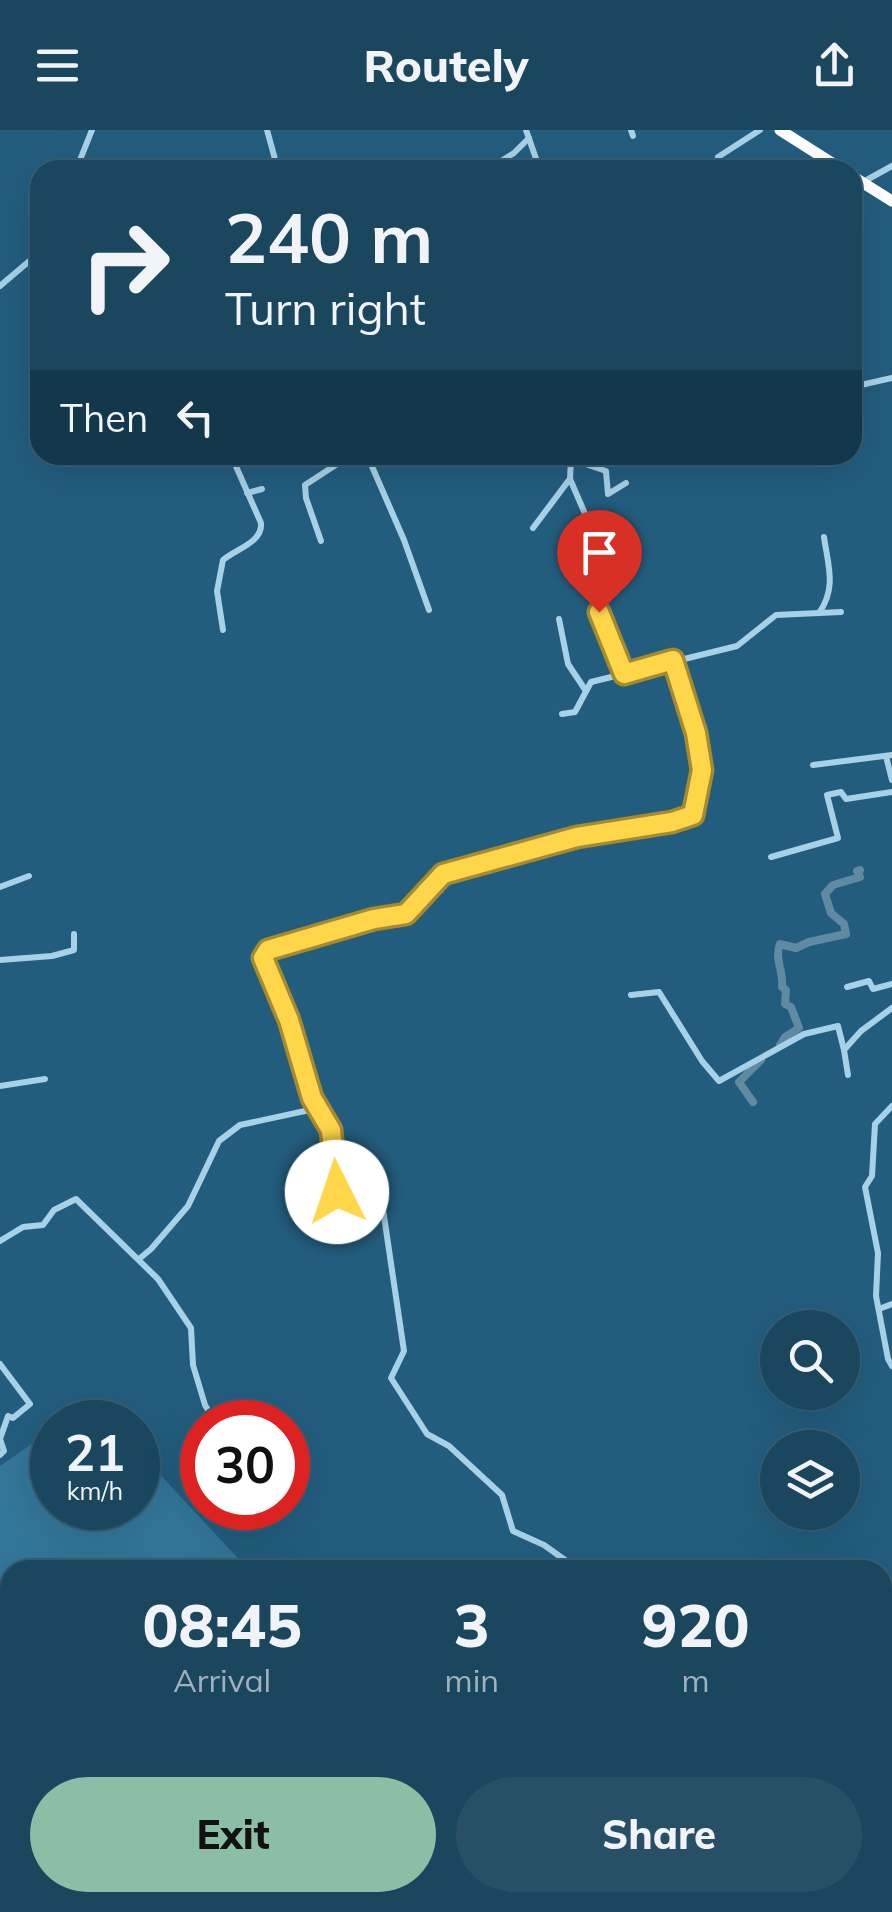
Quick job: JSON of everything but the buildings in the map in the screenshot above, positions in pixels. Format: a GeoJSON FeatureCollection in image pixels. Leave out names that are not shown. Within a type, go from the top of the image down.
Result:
{"type":"FeatureCollection","features":[{"type":"Feature","properties":{"kind":"highway"},"geometry":{"type":"LineString","coordinates":[[780,130],[827,160]]}},
{"type":"Feature","properties":{"kind":"highway"},"geometry":{"type":"LineString","coordinates":[[862,182],[892,201]]}},
{"type":"Feature","properties":{"kind":"street"},"geometry":{"type":"LineString","coordinates":[[80,160],[92,130]]}},
{"type":"Feature","properties":{"kind":"street"},"geometry":{"type":"LineString","coordinates":[[266,130],[275,160]]}},
{"type":"Feature","properties":{"kind":"street"},"geometry":{"type":"LineString","coordinates":[[718,157],[760,130]]}},
{"type":"Feature","properties":{"kind":"street"},"geometry":{"type":"LineString","coordinates":[[504,160],[514,154],[528,134]]}},
{"type":"Feature","properties":{"kind":"street"},"geometry":{"type":"LineString","coordinates":[[528,134],[537,160]]}},
{"type":"Feature","properties":{"kind":"street"},"geometry":{"type":"LineString","coordinates":[[862,177],[892,166]]}},
{"type":"Feature","properties":{"kind":"street"},"geometry":{"type":"LineString","coordinates":[[0,286],[30,260]]}},
{"type":"Feature","properties":{"kind":"street"},"geometry":{"type":"LineString","coordinates":[[862,386],[892,378]]}},
{"type":"Feature","properties":{"kind":"street"},"geometry":{"type":"LineString","coordinates":[[224,630],[218,592],[223,560],[262,531],[235,465]]}},
{"type":"Feature","properties":{"kind":"street"},"geometry":{"type":"LineString","coordinates":[[321,541],[305,485],[336,465]]}},
{"type":"Feature","properties":{"kind":"street"},"geometry":{"type":"LineString","coordinates":[[371,465],[429,610]]}},
{"type":"Feature","properties":{"kind":"street"},"geometry":{"type":"LineString","coordinates":[[569,465],[570,479],[589,523],[596,524],[606,535]]}},
{"type":"Feature","properties":{"kind":"street"},"geometry":{"type":"LineString","coordinates":[[592,465],[606,470],[608,494],[626,483]]}},
{"type":"Feature","properties":{"kind":"street"},"geometry":{"type":"LineString","coordinates":[[532,528],[570,479]]}},
{"type":"Feature","properties":{"kind":"street"},"geometry":{"type":"LineString","coordinates":[[247,493],[262,490]]}},
{"type":"Feature","properties":{"kind":"street"},"geometry":{"type":"LineString","coordinates":[[818,614],[830,599],[824,536]]}},
{"type":"Feature","properties":{"kind":"street"},"geometry":{"type":"LineString","coordinates":[[599,612],[624,674]]}},
{"type":"Feature","properties":{"kind":"street"},"geometry":{"type":"LineString","coordinates":[[562,714],[575,712],[592,682],[737,646],[776,615],[840,612]]}},
{"type":"Feature","properties":{"kind":"street"},"geometry":{"type":"LineString","coordinates":[[559,619],[568,664],[586,691]]}},
{"type":"Feature","properties":{"kind":"street"},"geometry":{"type":"LineString","coordinates":[[565,1560],[513,1531],[502,1495],[449,1446],[427,1434],[392,1378],[404,1351],[381,1196],[337,1192],[331,1130],[312,1098],[289,1020],[263,958],[268,950],[374,919],[406,914],[443,874],[577,837],[693,815],[702,770],[696,733],[673,660]]}},
{"type":"Feature","properties":{"kind":"street"},"geometry":{"type":"LineString","coordinates":[[812,765],[889,755],[892,780]]}},
{"type":"Feature","properties":{"kind":"street"},"geometry":{"type":"LineString","coordinates":[[770,857],[838,838],[827,795],[841,792],[846,799],[892,792]]}},
{"type":"Feature","properties":{"kind":"street"},"geometry":{"type":"LineString","coordinates":[[0,887],[29,876]]}},
{"type":"Feature","properties":{"kind":"street"},"geometry":{"type":"LineString","coordinates":[[0,960],[74,950],[74,934]]}},
{"type":"Feature","properties":{"kind":"street"},"geometry":{"type":"LineString","coordinates":[[847,987],[869,981],[873,989],[892,984]]}},
{"type":"Feature","properties":{"kind":"street"},"geometry":{"type":"LineString","coordinates":[[631,994],[659,992],[718,1081],[804,1034],[838,1026],[848,1074]]}},
{"type":"Feature","properties":{"kind":"street"},"geometry":{"type":"LineString","coordinates":[[844,1050],[861,1031],[892,1008]]}},
{"type":"Feature","properties":{"kind":"street"},"geometry":{"type":"LineString","coordinates":[[0,1086],[45,1078]]}},
{"type":"Feature","properties":{"kind":"street"},"geometry":{"type":"LineString","coordinates":[[892,1106],[875,1124],[872,1176],[865,1187],[878,1253],[879,1310],[892,1366]]}},
{"type":"Feature","properties":{"kind":"street"},"geometry":{"type":"LineString","coordinates":[[139,1258],[188,1206],[219,1141],[240,1125],[319,1108]]}},
{"type":"Feature","properties":{"kind":"street"},"geometry":{"type":"LineString","coordinates":[[0,1241],[23,1228],[43,1224],[54,1210],[76,1199],[88,1207],[158,1279],[191,1328],[193,1365],[204,1400]]}},
{"type":"Feature","properties":{"kind":"street"},"geometry":{"type":"LineString","coordinates":[[879,1310],[892,1304]]}},
{"type":"Feature","properties":{"kind":"street"},"geometry":{"type":"LineString","coordinates":[[0,1364],[30,1404],[14,1418],[8,1416],[0,1439],[4,1451],[0,1455]]}},
{"type":"Feature","properties":{"kind":"shaded area"},"geometry":{"type":"Polygon","coordinates":[[[30,1445],[30,1530],[160,1530],[160,1475],[180,1496],[180,1530],[212,1530],[240,1560],[0,1560],[0,1466],[30,1445]]]}},
{"type":"Feature","properties":{"kind":"waterway"},"geometry":{"type":"LineString","coordinates":[[780,1045],[799,1028],[791,1007],[785,1004],[780,944],[796,948],[846,934],[844,924],[831,913],[825,894],[833,885],[860,877],[860,870]]}},
{"type":"Feature","properties":{"kind":"waterway"},"geometry":{"type":"LineString","coordinates":[[753,1102],[739,1082],[761,1060]]}},
{"type":"Feature","properties":{"kind":"route"},"geometry":{"type":"LineString","coordinates":[[337,1192],[331,1130],[312,1098],[289,1020],[263,958],[268,950],[374,919],[406,914],[443,874],[577,837],[693,815],[702,770],[696,733],[673,660],[624,674],[599,612]]}}]}
